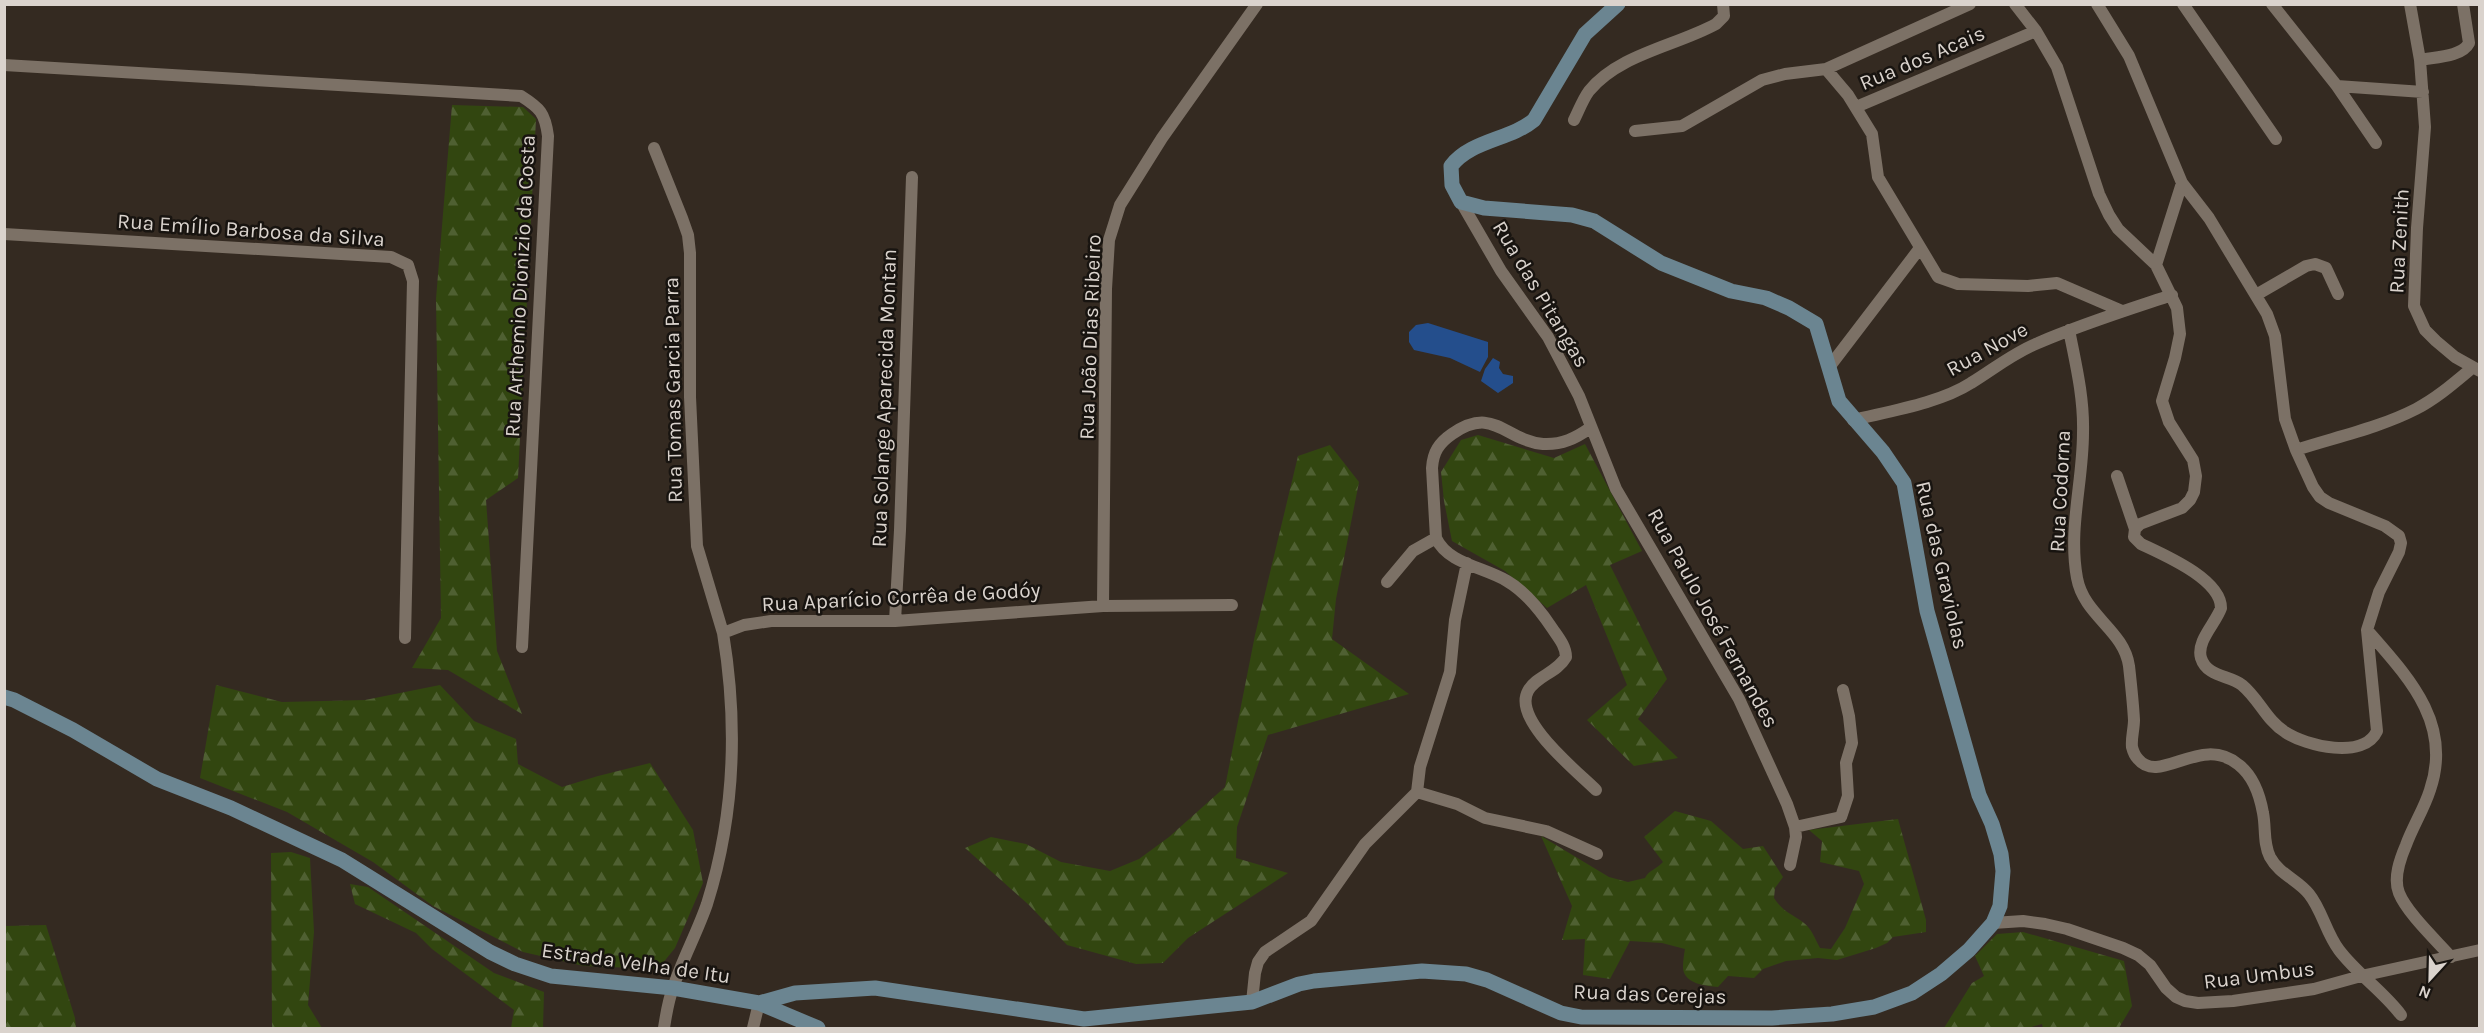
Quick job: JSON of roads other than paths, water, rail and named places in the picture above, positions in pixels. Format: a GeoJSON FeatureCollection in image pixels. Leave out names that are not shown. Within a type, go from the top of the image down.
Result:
{"type":"FeatureCollection","features":[{"type":"Feature","properties":{"kind":"main road"},"geometry":{"type":"LineString","coordinates":[[1461,202],[1452,185],[1451,166],[1456,160],[1487,142],[1525,128],[1534,120],[1585,34],[1618,4]]}},
{"type":"Feature","properties":{"kind":"main road","name":"Rua das Graviolas"},"geometry":{"type":"LineString","coordinates":[[1461,202],[1484,208],[1572,215],[1594,221],[1661,263],[1731,291],[1766,298],[1804,315],[1816,324],[1839,401],[1853,420],[1883,452],[1904,483],[1927,610],[1979,795],[1992,824],[2001,854],[2003,871],[2000,906],[1993,924]]}},
{"type":"Feature","properties":{"kind":"main road","name":"Estrada Velha de Itu"},"geometry":{"type":"LineString","coordinates":[[4,697],[73,730],[157,779],[231,808],[342,860],[461,935],[515,964],[551,976],[673,988],[759,1003],[795,993],[875,988],[1084,1019],[1112,1018],[1252,1002]]}},
{"type":"Feature","properties":{"kind":"main road","name":"Rua das Cerejas"},"geometry":{"type":"LineString","coordinates":[[1252,1002],[1299,984],[1422,971],[1466,974],[1487,980],[1561,1013],[1581,1017],[1772,1018],[1833,1014],[1874,1007],[1912,993],[1955,962],[1993,924]]}},
{"type":"Feature","properties":{"kind":"main road"},"geometry":{"type":"LineString","coordinates":[[759,1003],[818,1029]]}},
{"type":"Feature","properties":{"kind":"street","name":"Rua João Dias Ribeiro"},"geometry":{"type":"LineString","coordinates":[[1103,606],[1106,289],[1109,240],[1120,205],[1129,190],[1162,138],[1257,4]]}},
{"type":"Feature","properties":{"kind":"street"},"geometry":{"type":"LineString","coordinates":[[1574,120],[1587,93],[1597,82],[1630,61],[1716,24],[1724,16],[1723,4]]}},
{"type":"Feature","properties":{"kind":"street"},"geometry":{"type":"LineString","coordinates":[[1635,130],[1682,126],[1762,80],[1785,74],[1826,69],[1970,4]]}},
{"type":"Feature","properties":{"kind":"street"},"geometry":{"type":"LineString","coordinates":[[2015,4],[2036,31],[2057,67],[2099,194],[2109,215],[2118,229],[2156,265],[2172,295],[2179,319],[2180,334],[2162,401],[2169,422],[2193,460],[2196,476],[2194,492],[2182,508],[2140,524],[2133,533],[2137,541],[2204,578],[2221,602],[2218,616],[2201,646],[2205,666],[2219,676],[2240,684],[2275,724],[2298,739],[2328,747],[2351,748],[2366,744],[2373,740],[2377,731],[2367,630],[2379,592],[2399,552],[2401,543],[2399,536],[2385,526],[2320,497],[2296,450],[2282,402],[2275,336],[2267,314],[2209,218],[2182,183],[2129,56],[2097,4]]}},
{"type":"Feature","properties":{"kind":"street"},"geometry":{"type":"LineString","coordinates":[[2183,4],[2276,139]]}},
{"type":"Feature","properties":{"kind":"street"},"geometry":{"type":"LineString","coordinates":[[2272,4],[2337,86],[2376,143]]}},
{"type":"Feature","properties":{"kind":"street","name":"Rua Zenith"},"geometry":{"type":"LineString","coordinates":[[2410,4],[2420,60],[2425,151],[2417,228],[2414,306],[2425,330],[2455,357],[2476,369]]}},
{"type":"Feature","properties":{"kind":"street"},"geometry":{"type":"LineString","coordinates":[[2420,60],[2460,52],[2467,48],[2469,43],[2463,4]]}},
{"type":"Feature","properties":{"kind":"street","name":"Rua dos Acais"},"geometry":{"type":"LineString","coordinates":[[1856,106],[2036,31]]}},
{"type":"Feature","properties":{"kind":"street","name":"Rua Arthemio Dionizio da Costa"},"geometry":{"type":"LineString","coordinates":[[4,65],[521,96],[537,106],[546,119],[548,136],[522,647]]}},
{"type":"Feature","properties":{"kind":"street"},"geometry":{"type":"LineString","coordinates":[[1826,69],[1856,106],[1872,134],[1878,177],[1938,277],[1947,282],[2028,286],[2057,283],[2122,311]]}},
{"type":"Feature","properties":{"kind":"street"},"geometry":{"type":"LineString","coordinates":[[2337,86],[2423,92]]}},
{"type":"Feature","properties":{"kind":"street","name":"Rua Tomas Garcia Parra"},"geometry":{"type":"LineString","coordinates":[[654,148],[688,235],[690,398],[698,546],[723,633]]}},
{"type":"Feature","properties":{"kind":"street","name":"Rua Solange Aparecida Montan"},"geometry":{"type":"LineString","coordinates":[[894,621],[900,530],[912,177]]}},
{"type":"Feature","properties":{"kind":"street"},"geometry":{"type":"LineString","coordinates":[[2156,265],[2182,183]]}},
{"type":"Feature","properties":{"kind":"street","name":"Rua das Pitangas"},"geometry":{"type":"LineString","coordinates":[[1461,202],[1501,271],[1548,337],[1579,396],[1590,428]]}},
{"type":"Feature","properties":{"kind":"street","name":"Rua Emílio Barbosa da Silva"},"geometry":{"type":"LineString","coordinates":[[4,234],[391,257],[408,264],[413,281],[405,639]]}},
{"type":"Feature","properties":{"kind":"street"},"geometry":{"type":"LineString","coordinates":[[1830,366],[1920,248]]}},
{"type":"Feature","properties":{"kind":"street"},"geometry":{"type":"LineString","coordinates":[[2256,295],[2306,266],[2315,264],[2326,268],[2338,294]]}},
{"type":"Feature","properties":{"kind":"street","name":"Rua Nove"},"geometry":{"type":"LineString","coordinates":[[1853,420],[1971,384],[2008,357],[2069,330],[2172,295]]}},
{"type":"Feature","properties":{"kind":"street","name":"Rua Codorna"},"geometry":{"type":"LineString","coordinates":[[2069,330],[2080,381],[2083,435],[2075,502],[2076,575],[2080,593],[2088,607],[2117,639],[2126,653],[2134,720],[2133,752],[2144,764],[2153,767],[2208,753],[2228,758],[2240,765],[2256,788],[2263,813],[2265,840],[2269,855],[2276,867],[2308,893],[2329,936],[2361,976],[2401,1015]]}},
{"type":"Feature","properties":{"kind":"street"},"geometry":{"type":"LineString","coordinates":[[2296,450],[2392,420],[2417,409],[2476,369]]}},
{"type":"Feature","properties":{"kind":"street"},"geometry":{"type":"LineString","coordinates":[[1590,428],[1575,438],[1558,443],[1542,444],[1479,421],[1467,424],[1442,441],[1433,457],[1436,538],[1444,551],[1507,581],[1526,595],[1563,645],[1566,657],[1563,663],[1529,689],[1526,696],[1527,711],[1539,733],[1596,790]]}},
{"type":"Feature","properties":{"kind":"street","name":"Rua Paulo José Fernandes"},"geometry":{"type":"LineString","coordinates":[[1590,428],[1616,489],[1739,699],[1795,826],[1796,837],[1790,865]]}},
{"type":"Feature","properties":{"kind":"street"},"geometry":{"type":"LineString","coordinates":[[2117,476],[2135,529]]}},
{"type":"Feature","properties":{"kind":"street"},"geometry":{"type":"LineString","coordinates":[[1387,582],[1413,551],[1436,538]]}},
{"type":"Feature","properties":{"kind":"street"},"geometry":{"type":"LineString","coordinates":[[1252,1002],[1255,973],[1258,962],[1265,952],[1311,921],[1365,844],[1417,792],[1420,767],[1450,672],[1455,620],[1467,563]]}},
{"type":"Feature","properties":{"kind":"street","name":"Rua Aparício Corrêa de Godóy"},"geometry":{"type":"LineString","coordinates":[[723,633],[764,621],[894,621],[1103,606],[1232,605]]}},
{"type":"Feature","properties":{"kind":"street"},"geometry":{"type":"LineString","coordinates":[[2367,630],[2421,695],[2431,721],[2436,742],[2436,769],[2430,791],[2401,857],[2397,879],[2399,893],[2408,909],[2451,957]]}},
{"type":"Feature","properties":{"kind":"street"},"geometry":{"type":"LineString","coordinates":[[664,1029],[673,988],[707,904],[721,851],[731,785],[733,730],[730,675],[723,633]]}},
{"type":"Feature","properties":{"kind":"street"},"geometry":{"type":"LineString","coordinates":[[1795,826],[1841,817],[1845,807],[1848,796],[1846,763],[1852,743],[1843,690]]}},
{"type":"Feature","properties":{"kind":"street"},"geometry":{"type":"LineString","coordinates":[[1417,792],[1457,804],[1485,818],[1546,831],[1597,854]]}},
{"type":"Feature","properties":{"kind":"street","name":"Rua Umbus"},"geometry":{"type":"LineString","coordinates":[[1993,924],[2023,921],[2045,924],[2123,948],[2138,955],[2150,965],[2166,988],[2185,1001],[2233,1001],[2314,989],[2361,976],[2480,950]]}},
{"type":"Feature","properties":{"kind":"street"},"geometry":{"type":"LineString","coordinates":[[753,1029],[759,1003]]}},
{"type":"Feature","properties":{"kind":"water"},"geometry":{"type":"Polygon","coordinates":[[[1428,323],[1488,342],[1488,357],[1480,372],[1450,358],[1414,350],[1409,342],[1409,332],[1416,325],[1428,323]]]}},
{"type":"Feature","properties":{"kind":"water"},"geometry":{"type":"Polygon","coordinates":[[[1493,358],[1500,362],[1499,368],[1503,374],[1513,376],[1513,383],[1498,393],[1481,381],[1485,369],[1493,358]]]}}]}
